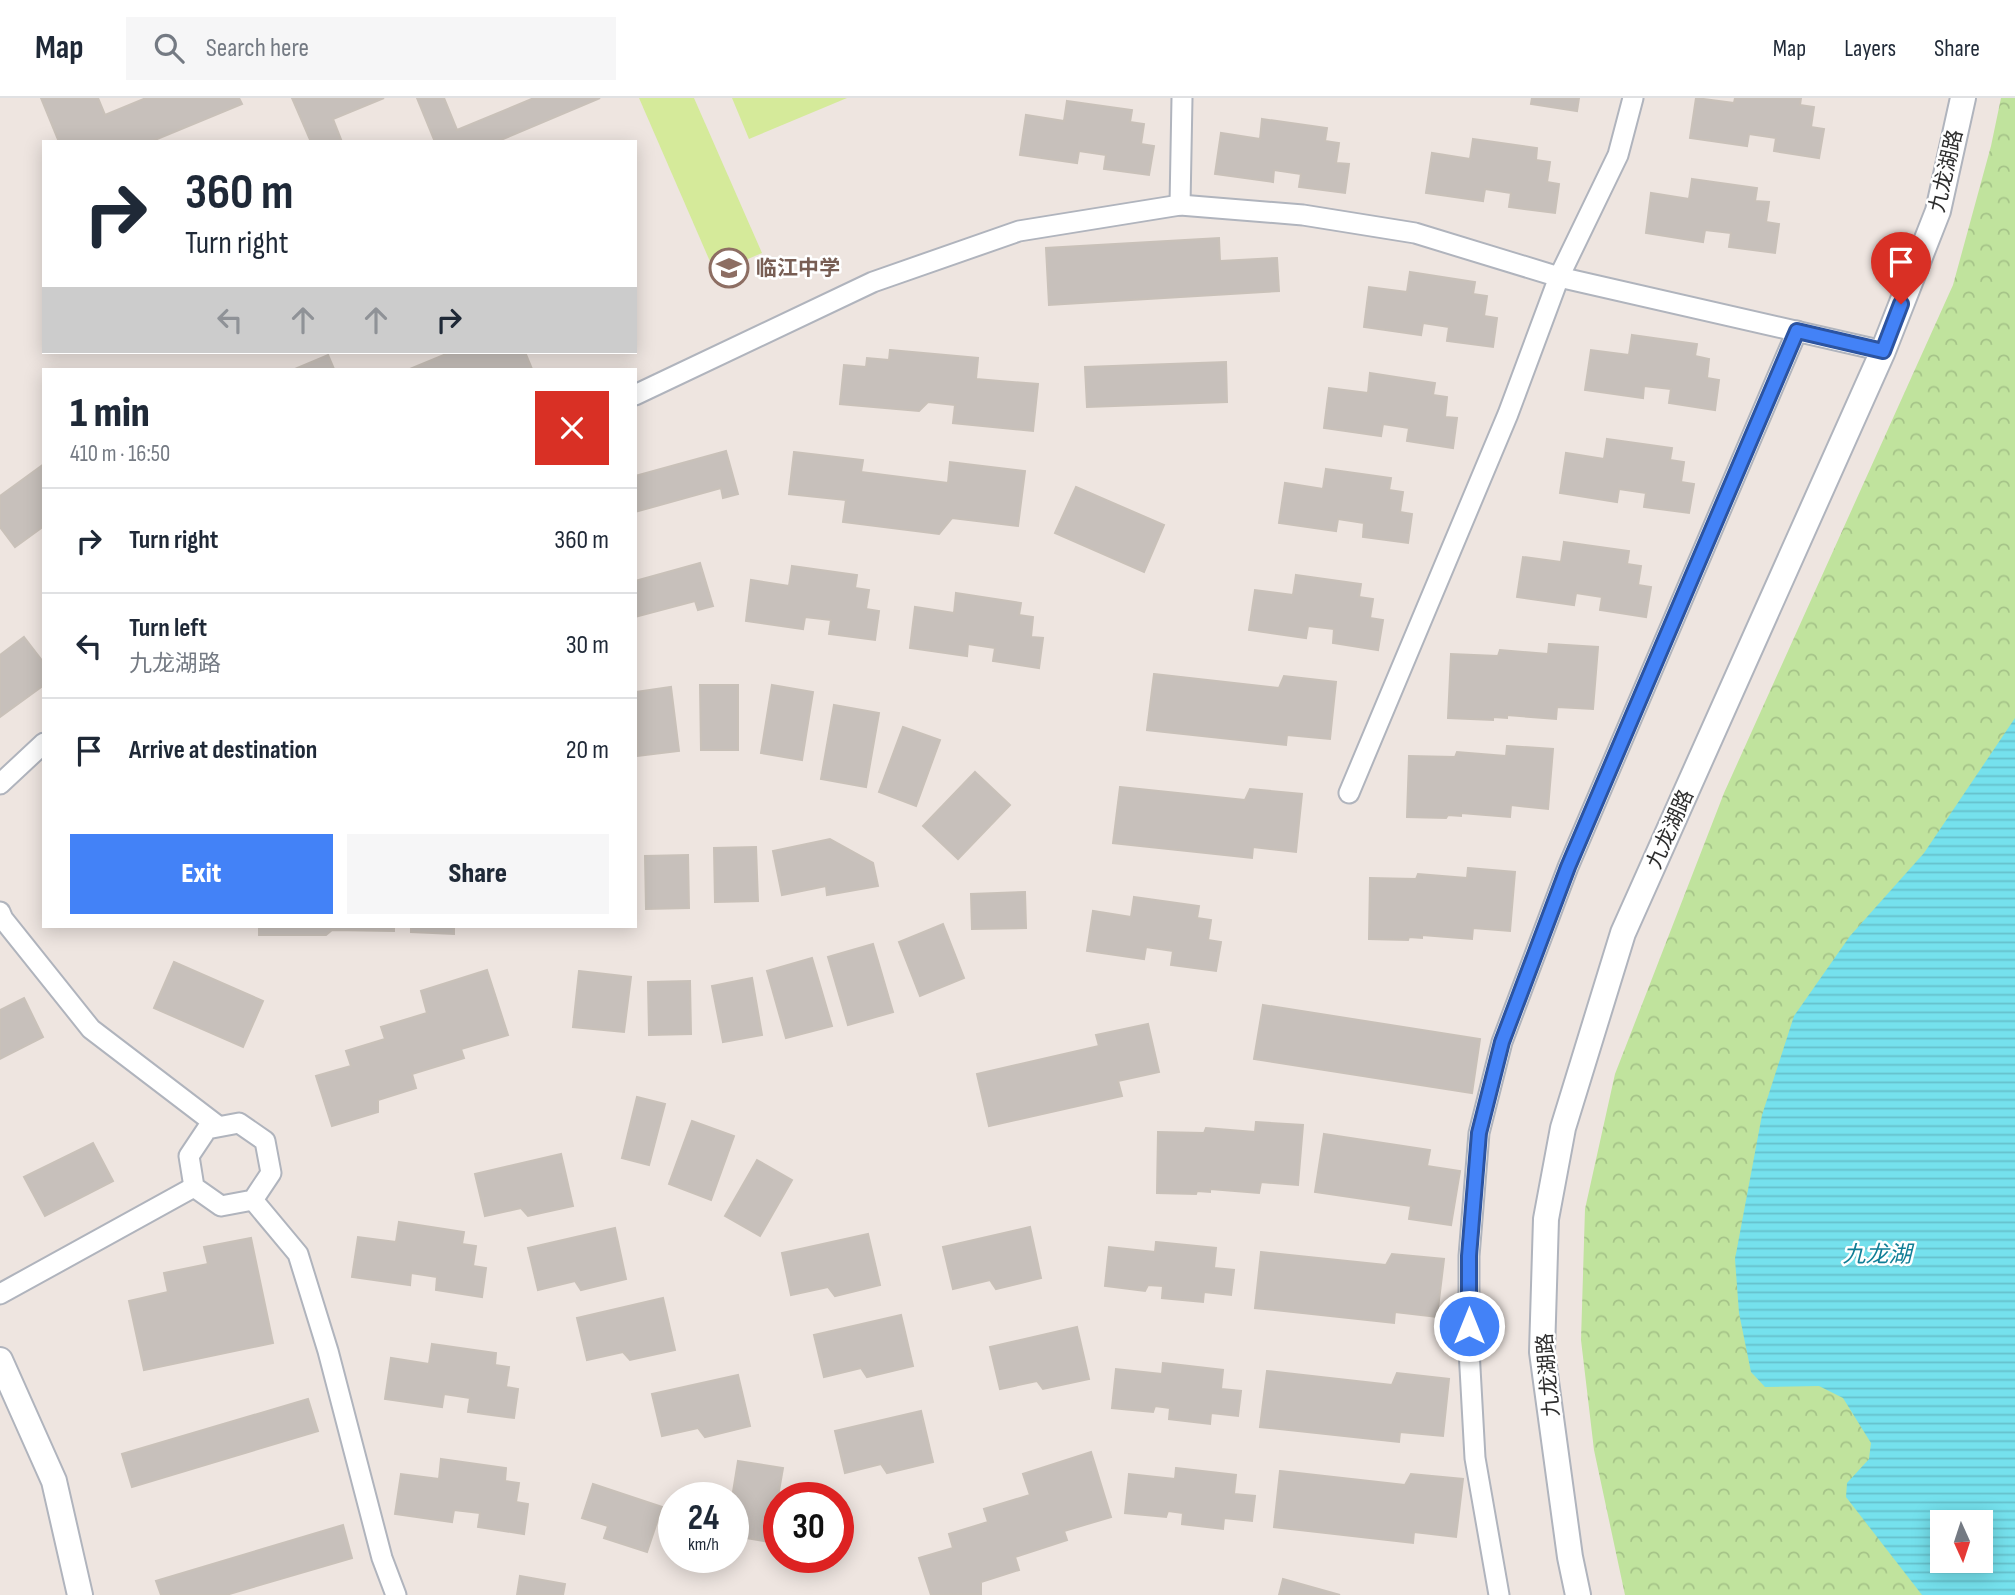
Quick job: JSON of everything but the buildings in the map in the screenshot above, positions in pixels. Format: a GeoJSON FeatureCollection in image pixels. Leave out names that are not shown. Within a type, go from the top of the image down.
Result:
{"type":"FeatureCollection","features":[{"type":"Feature","properties":{"kind":"street"},"geometry":{"type":"LineString","coordinates":[[1180,205],[1182,98]]}},
{"type":"Feature","properties":{"kind":"street"},"geometry":{"type":"LineString","coordinates":[[1349,793],[1508,414],[1559,277],[1618,155],[1633,98]]}},
{"type":"Feature","properties":{"kind":"street","name":"九龙湖路"},"geometry":{"type":"LineString","coordinates":[[1578,1595],[1570,1557],[1542,1352],[1546,1219],[1563,1128],[1623,933],[1883,351],[1938,211],[1963,98]]}},
{"type":"Feature","properties":{"kind":"street"},"geometry":{"type":"LineString","coordinates":[[637,394],[873,282],[1018,231],[1180,205],[1303,215],[1415,233],[1559,277],[1883,351]]}},
{"type":"Feature","properties":{"kind":"street"},"geometry":{"type":"LineString","coordinates":[[1499,1595],[1475,1458],[1469,1350],[1469,1256],[1479,1133],[1502,1042],[1568,867],[1797,331]]}},
{"type":"Feature","properties":{"kind":"street"},"geometry":{"type":"LineString","coordinates":[[0,784],[42,745]]}},
{"type":"Feature","properties":{"kind":"street"},"geometry":{"type":"LineString","coordinates":[[0,912],[91,1029],[218,1126]]}},
{"type":"Feature","properties":{"kind":"street"},"geometry":{"type":"LineString","coordinates":[[239,1123],[265,1141],[271,1173],[253,1200],[222,1206],[194,1187],[189,1156],[207,1129],[239,1123]]}},
{"type":"Feature","properties":{"kind":"street"},"geometry":{"type":"LineString","coordinates":[[0,1294],[194,1187]]}},
{"type":"Feature","properties":{"kind":"street"},"geometry":{"type":"LineString","coordinates":[[253,1200],[298,1254],[328,1351],[382,1558],[396,1595]]}},
{"type":"Feature","properties":{"kind":"street"},"geometry":{"type":"LineString","coordinates":[[0,1360],[54,1481],[80,1595]]}},
{"type":"Feature","properties":{"kind":"green space"},"geometry":{"type":"Polygon","coordinates":[[[639,98],[694,98],[762,253],[715,273],[639,98]]]}},
{"type":"Feature","properties":{"kind":"green space"},"geometry":{"type":"Polygon","coordinates":[[[732,98],[847,98],[749,139],[732,98]]]}},
{"type":"Feature","properties":{"kind":"green space"},"geometry":{"type":"Polygon","coordinates":[[[2001,98],[2015,98],[2015,1595],[1625,1595],[1594,1450],[1581,1340],[1585,1209],[1615,1074],[1724,793],[1953,285],[1991,146],[2001,98]]]}},
{"type":"Feature","properties":{"kind":"water","name":"九龙湖"},"geometry":{"type":"Polygon","coordinates":[[[2015,718],[2015,1595],[1922,1595],[1846,1497],[1847,1483],[1869,1459],[1871,1443],[1843,1398],[1819,1386],[1765,1387],[1751,1372],[1739,1313],[1735,1259],[1762,1115],[1794,1016],[1850,936],[1924,853],[2015,718]]]}},
{"type":"Feature","properties":{"kind":"place","name":"临江中学"},"geometry":{"type":"Point","coordinates":[729,268]}},
{"type":"Feature","properties":{"kind":"route"},"geometry":{"type":"LineString","coordinates":[[1469,1326],[1469,1256],[1479,1133],[1502,1042],[1568,867],[1797,331],[1883,351],[1901,304]]}}]}
